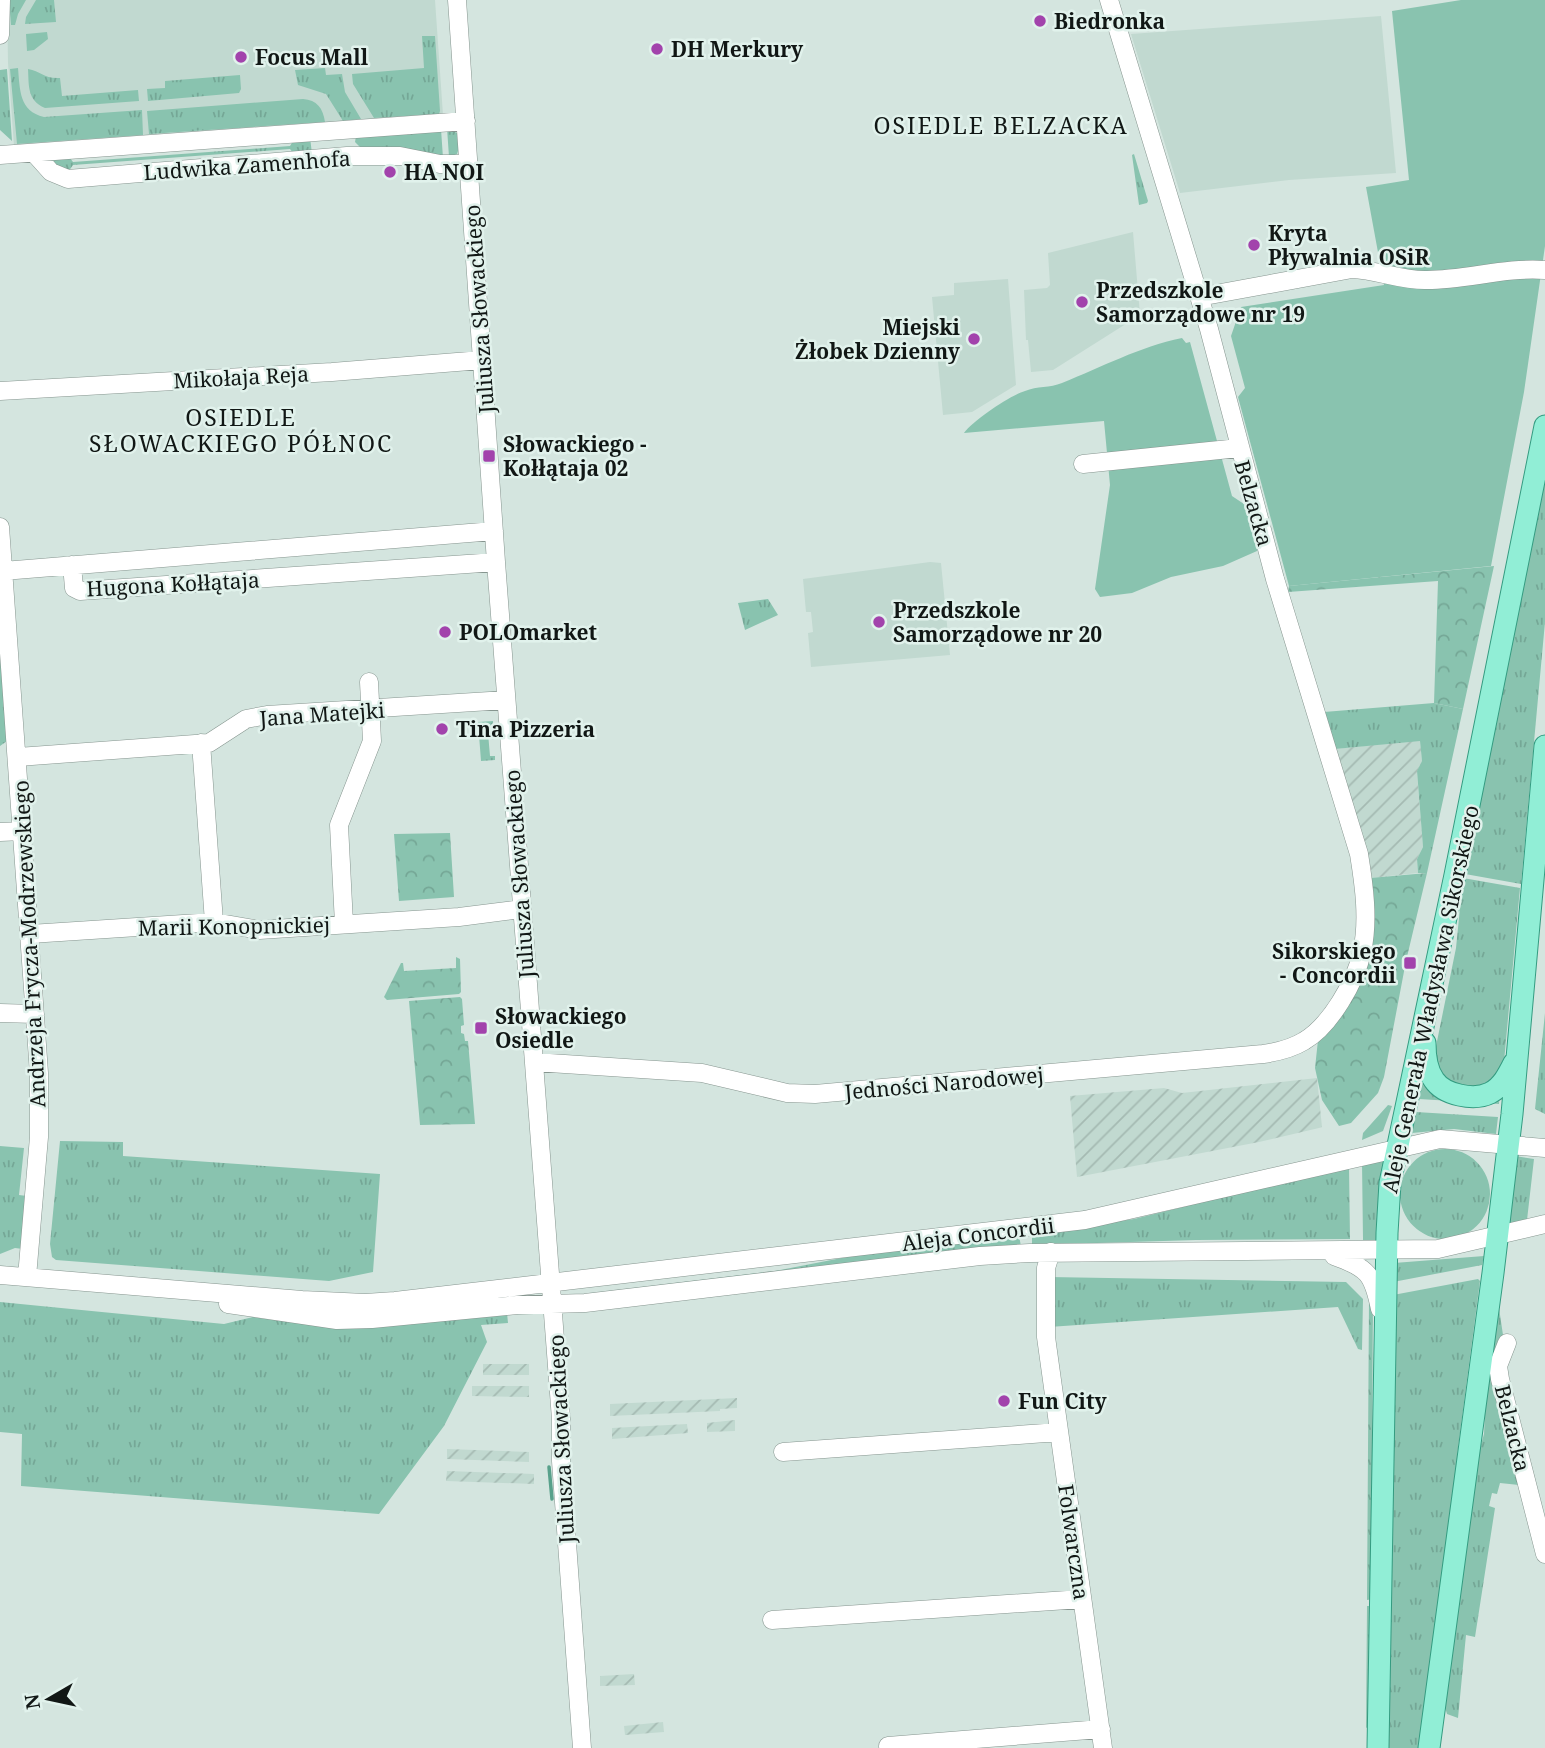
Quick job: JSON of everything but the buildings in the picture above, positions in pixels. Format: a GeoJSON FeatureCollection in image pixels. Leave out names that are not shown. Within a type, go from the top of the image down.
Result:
{"type":"FeatureCollection","features":[{"type":"Feature","properties":{"kind":"main road","name":"Aleje Generała Władysława Sikorskiego"},"geometry":{"type":"LineString","coordinates":[[1378,1748],[1390,1183],[1545,426]]}},
{"type":"Feature","properties":{"kind":"main road"},"geometry":{"type":"LineString","coordinates":[[1429,1748],[1508,1145],[1545,746]]}},
{"type":"Feature","properties":{"kind":"main road"},"geometry":{"type":"LineString","coordinates":[[1424,1020],[1428,1068],[1436,1082],[1445,1090],[1465,1095],[1488,1094],[1501,1084],[1515,1061]]}},
{"type":"Feature","properties":{"kind":"street"},"geometry":{"type":"LineString","coordinates":[[0,35],[1,0]]}},
{"type":"Feature","properties":{"kind":"street","name":"Juliusza Słowackiego"},"geometry":{"type":"LineString","coordinates":[[457,0],[506,700],[553,1305],[561,1419],[561,1461],[582,1748]]}},
{"type":"Feature","properties":{"kind":"street","name":"Belzacka"},"geometry":{"type":"LineString","coordinates":[[1109,0],[1199,297],[1275,579],[1359,854],[1364,881],[1362,952],[1339,1004]]}},
{"type":"Feature","properties":{"kind":"street","name":"Ludwika Zamenhofa"},"geometry":{"type":"LineString","coordinates":[[0,155],[466,121]]}},
{"type":"Feature","properties":{"kind":"street"},"geometry":{"type":"LineString","coordinates":[[341,131],[347,156]]}},
{"type":"Feature","properties":{"kind":"street","name":"Ludwika Zamenhofa"},"geometry":{"type":"LineString","coordinates":[[34,153],[51,173],[68,178],[347,156],[400,156],[440,164],[468,164]]}},
{"type":"Feature","properties":{"kind":"street"},"geometry":{"type":"LineString","coordinates":[[1199,297],[1353,269],[1424,280],[1514,268],[1545,270]]}},
{"type":"Feature","properties":{"kind":"street","name":"Mikołaja Reja"},"geometry":{"type":"LineString","coordinates":[[0,391],[332,372],[482,360]]}},
{"type":"Feature","properties":{"kind":"street"},"geometry":{"type":"LineString","coordinates":[[1083,464],[1239,448]]}},
{"type":"Feature","properties":{"kind":"street","name":"Andrzeja Frycza-Modrzewskiego"},"geometry":{"type":"LineString","coordinates":[[0,527],[36,1014],[40,1117],[27,1278]]}},
{"type":"Feature","properties":{"kind":"street","name":"Hugona Kołłątaja"},"geometry":{"type":"LineString","coordinates":[[2,563],[72,565],[494,531]]}},
{"type":"Feature","properties":{"kind":"street"},"geometry":{"type":"LineString","coordinates":[[447,535],[450,566]]}},
{"type":"Feature","properties":{"kind":"street"},"geometry":{"type":"LineString","coordinates":[[292,548],[295,577]]}},
{"type":"Feature","properties":{"kind":"street","name":"Hugona Kołłątaja"},"geometry":{"type":"LineString","coordinates":[[72,565],[74,588],[80,591],[496,562]]}},
{"type":"Feature","properties":{"kind":"street"},"geometry":{"type":"LineString","coordinates":[[344,924],[339,825],[372,741],[369,682]]}},
{"type":"Feature","properties":{"kind":"street","name":"Jana Matejki"},"geometry":{"type":"LineString","coordinates":[[18,757],[209,743],[251,718],[506,700]]}},
{"type":"Feature","properties":{"kind":"street"},"geometry":{"type":"LineString","coordinates":[[201,743],[214,922]]}},
{"type":"Feature","properties":{"kind":"street"},"geometry":{"type":"LineString","coordinates":[[0,832],[23,831]]}},
{"type":"Feature","properties":{"kind":"street","name":"Marii Konopnickiej"},"geometry":{"type":"LineString","coordinates":[[30,934],[214,922],[259,930],[460,917],[522,909]]}},
{"type":"Feature","properties":{"kind":"street","name":"Jedności Narodowej"},"geometry":{"type":"LineString","coordinates":[[534,1062],[702,1073],[787,1093],[815,1094],[1275,1052],[1309,1038],[1319,1030],[1339,1004]]}},
{"type":"Feature","properties":{"kind":"street"},"geometry":{"type":"LineString","coordinates":[[0,1013],[36,1014]]}},
{"type":"Feature","properties":{"kind":"street","name":"Aleja Concordii"},"geometry":{"type":"LineString","coordinates":[[107,1284],[365,1303],[551,1284],[1085,1220],[1446,1138],[1545,1148]]}},
{"type":"Feature","properties":{"kind":"street","name":"Aleja Concordii"},"geometry":{"type":"LineString","coordinates":[[107,1284],[337,1320],[406,1317],[517,1305],[591,1303],[980,1256],[1051,1252],[1447,1249],[1545,1224]]}},
{"type":"Feature","properties":{"kind":"street","name":"Folwarczna"},"geometry":{"type":"LineString","coordinates":[[1051,1252],[1045,1275],[1045,1337],[1104,1748]]}},
{"type":"Feature","properties":{"kind":"street"},"geometry":{"type":"LineString","coordinates":[[1321,1252],[1358,1264],[1368,1273],[1376,1289],[1385,1330]]}},
{"type":"Feature","properties":{"kind":"street"},"geometry":{"type":"LineString","coordinates":[[0,1275],[107,1284]]}},
{"type":"Feature","properties":{"kind":"street","name":"Belzacka"},"geometry":{"type":"LineString","coordinates":[[1507,1343],[1498,1366],[1500,1379],[1545,1554]]}},
{"type":"Feature","properties":{"kind":"street"},"geometry":{"type":"LineString","coordinates":[[783,1451],[1059,1432]]}},
{"type":"Feature","properties":{"kind":"street"},"geometry":{"type":"LineString","coordinates":[[772,1620],[1082,1599]]}},
{"type":"Feature","properties":{"kind":"street"},"geometry":{"type":"LineString","coordinates":[[888,1746],[1101,1729]]}},
{"type":"Feature","properties":{"kind":"shaded area"},"geometry":{"type":"Polygon","coordinates":[[[7,0],[435,0],[443,115],[14,146],[7,0]]]}},
{"type":"Feature","properties":{"kind":"shaded area"},"geometry":{"type":"Polygon","coordinates":[[[1381,16],[1396,173],[1289,180],[1180,193],[1131,34],[1381,16]]]}},
{"type":"Feature","properties":{"kind":"shaded area","name":"Przedszkole Samorządowe nr 19"},"geometry":{"type":"Polygon","coordinates":[[[1133,232],[1140,315],[1053,370],[1031,372],[1026,340],[1024,290],[1047,288],[1050,285],[1048,253],[1133,232]]]}},
{"type":"Feature","properties":{"kind":"shaded area","name":"Miejski Żłobek Dzienny"},"geometry":{"type":"Polygon","coordinates":[[[1008,279],[1016,385],[972,412],[943,415],[932,297],[954,295],[954,283],[1008,279]]]}},
{"type":"Feature","properties":{"kind":"shaded area","name":"Przedszkole Samorządowe nr 20"},"geometry":{"type":"Polygon","coordinates":[[[930,562],[941,563],[950,655],[811,667],[808,633],[813,632],[811,612],[806,612],[803,579],[930,562]]]}},
{"type":"Feature","properties":{"kind":"shaded area"},"geometry":{"type":"Polygon","coordinates":[[[1420,740],[1422,761],[1417,772],[1423,847],[1417,859],[1418,873],[1370,878],[1335,749],[1420,740]]]}},
{"type":"Feature","properties":{"kind":"shaded area"},"geometry":{"type":"Polygon","coordinates":[[[1317,1078],[1322,1127],[1077,1177],[1070,1096],[1164,1088],[1182,1093],[1317,1078]]]}},
{"type":"Feature","properties":{"kind":"shaded area"},"geometry":{"type":"Polygon","coordinates":[[[483,1364],[529,1364],[529,1375],[483,1375],[483,1364]]]}},
{"type":"Feature","properties":{"kind":"shaded area"},"geometry":{"type":"Polygon","coordinates":[[[472,1386],[529,1386],[529,1397],[472,1396],[472,1386]]]}},
{"type":"Feature","properties":{"kind":"shaded area"},"geometry":{"type":"Polygon","coordinates":[[[737,1398],[737,1408],[720,1411],[610,1416],[610,1404],[737,1398]]]}},
{"type":"Feature","properties":{"kind":"shaded area"},"geometry":{"type":"Polygon","coordinates":[[[735,1420],[735,1431],[707,1432],[707,1423],[735,1420]]]}},
{"type":"Feature","properties":{"kind":"shaded area"},"geometry":{"type":"Polygon","coordinates":[[[687,1424],[688,1433],[612,1439],[612,1428],[687,1424]]]}},
{"type":"Feature","properties":{"kind":"shaded area"},"geometry":{"type":"Polygon","coordinates":[[[447,1449],[529,1452],[529,1462],[447,1459],[447,1449]]]}},
{"type":"Feature","properties":{"kind":"shaded area"},"geometry":{"type":"Polygon","coordinates":[[[447,1471],[534,1474],[534,1484],[446,1481],[447,1471]]]}},
{"type":"Feature","properties":{"kind":"shaded area"},"geometry":{"type":"Polygon","coordinates":[[[634,1674],[635,1685],[600,1686],[600,1676],[634,1674]]]}},
{"type":"Feature","properties":{"kind":"shaded area"},"geometry":{"type":"Polygon","coordinates":[[[663,1722],[664,1732],[625,1735],[624,1726],[663,1722]]]}},
{"type":"Feature","properties":{"kind":"green space"},"geometry":{"type":"Polygon","coordinates":[[[9,0],[26,0],[15,25],[11,25],[9,0]]]}},
{"type":"Feature","properties":{"kind":"green space"},"geometry":{"type":"Polygon","coordinates":[[[36,0],[54,0],[56,22],[25,24],[36,0]]]}},
{"type":"Feature","properties":{"kind":"green space"},"geometry":{"type":"Polygon","coordinates":[[[1461,0],[1545,0],[1545,246],[1524,392],[1491,566],[1289,586],[1238,397],[1245,388],[1231,336],[1241,307],[1384,285],[1366,187],[1409,180],[1392,11],[1461,0]]]}},
{"type":"Feature","properties":{"kind":"green space"},"geometry":{"type":"Polygon","coordinates":[[[47,32],[48,39],[34,50],[27,51],[26,34],[47,32]]]}},
{"type":"Feature","properties":{"kind":"green space"},"geometry":{"type":"Polygon","coordinates":[[[422,36],[435,36],[439,114],[374,118],[353,84],[352,74],[424,68],[422,36]]]}},
{"type":"Feature","properties":{"kind":"green space"},"geometry":{"type":"Polygon","coordinates":[[[18,68],[22,99],[36,114],[44,117],[142,110],[143,135],[17,144],[10,69],[18,68]]]}},
{"type":"Feature","properties":{"kind":"green space"},"geometry":{"type":"Polygon","coordinates":[[[325,68],[326,75],[342,74],[345,92],[361,119],[343,121],[326,94],[298,85],[295,70],[325,68]]]}},
{"type":"Feature","properties":{"kind":"green space"},"geometry":{"type":"Polygon","coordinates":[[[7,69],[12,141],[0,130],[0,70],[7,69]]]}},
{"type":"Feature","properties":{"kind":"green space"},"geometry":{"type":"Polygon","coordinates":[[[28,69],[60,78],[62,96],[138,90],[139,101],[45,108],[32,97],[28,69]]]}},
{"type":"Feature","properties":{"kind":"green space"},"geometry":{"type":"Polygon","coordinates":[[[240,75],[239,93],[148,101],[147,89],[165,88],[165,81],[240,75]]]}},
{"type":"Feature","properties":{"kind":"green space"},"geometry":{"type":"Polygon","coordinates":[[[303,99],[318,106],[325,122],[149,134],[147,111],[303,99]]]}},
{"type":"Feature","properties":{"kind":"green space"},"geometry":{"type":"Polygon","coordinates":[[[447,128],[457,133],[459,148],[457,154],[449,157],[447,128]]]}},
{"type":"Feature","properties":{"kind":"green space"},"geometry":{"type":"Polygon","coordinates":[[[441,129],[443,158],[407,150],[360,147],[355,142],[356,136],[441,129]]]}},
{"type":"Feature","properties":{"kind":"green space"},"geometry":{"type":"Polygon","coordinates":[[[310,137],[312,154],[293,153],[290,149],[73,165],[68,172],[50,163],[52,159],[70,158],[73,162],[290,146],[293,141],[310,137]]]}},
{"type":"Feature","properties":{"kind":"green space"},"geometry":{"type":"Polygon","coordinates":[[[1134,154],[1148,201],[1139,205],[1132,155],[1134,154]]]}},
{"type":"Feature","properties":{"kind":"green space"},"geometry":{"type":"Polygon","coordinates":[[[1182,338],[1186,343],[1190,342],[1232,496],[1250,508],[1259,543],[1257,551],[1223,566],[1171,577],[1132,593],[1100,597],[1095,589],[1110,485],[1104,421],[964,433],[983,415],[1018,394],[1034,388],[1057,385],[1136,352],[1182,338]]]}},
{"type":"Feature","properties":{"kind":"green space"},"geometry":{"type":"Polygon","coordinates":[[[1545,480],[1545,622],[1521,884],[1465,874],[1545,480]]]}},
{"type":"Feature","properties":{"kind":"green space"},"geometry":{"type":"Polygon","coordinates":[[[1494,566],[1463,709],[1434,703],[1438,581],[1288,592],[1289,586],[1494,566]]]}},
{"type":"Feature","properties":{"kind":"green space"},"geometry":{"type":"Polygon","coordinates":[[[768,599],[778,615],[745,630],[738,603],[768,599]]]}},
{"type":"Feature","properties":{"kind":"green space"},"geometry":{"type":"Polygon","coordinates":[[[0,651],[7,741],[0,746],[0,651]]]}},
{"type":"Feature","properties":{"kind":"green space"},"geometry":{"type":"Polygon","coordinates":[[[1434,703],[1463,709],[1427,873],[1418,873],[1417,859],[1423,847],[1417,771],[1422,761],[1420,741],[1335,749],[1324,712],[1434,703]]]}},
{"type":"Feature","properties":{"kind":"green space"},"geometry":{"type":"Polygon","coordinates":[[[493,721],[493,732],[488,733],[490,756],[495,756],[495,760],[481,761],[478,722],[493,721]]]}},
{"type":"Feature","properties":{"kind":"green space"},"geometry":{"type":"Polygon","coordinates":[[[450,833],[454,897],[399,901],[394,834],[450,833]]]}},
{"type":"Feature","properties":{"kind":"green space"},"geometry":{"type":"Polygon","coordinates":[[[1427,873],[1406,961],[1384,1077],[1378,1093],[1351,1123],[1339,1126],[1322,1100],[1315,1068],[1318,1040],[1350,996],[1370,878],[1427,873]]]}},
{"type":"Feature","properties":{"kind":"green space"},"geometry":{"type":"Polygon","coordinates":[[[1463,878],[1520,888],[1504,1062],[1492,1086],[1451,1087],[1433,1061],[1456,948],[1463,878]]]}},
{"type":"Feature","properties":{"kind":"green space"},"geometry":{"type":"Polygon","coordinates":[[[456,957],[460,959],[459,994],[387,1000],[384,997],[401,963],[404,971],[456,968],[456,957]]]}},
{"type":"Feature","properties":{"kind":"green space"},"geometry":{"type":"Polygon","coordinates":[[[460,997],[464,1025],[461,1026],[461,1033],[464,1034],[465,1041],[468,1041],[475,1124],[420,1125],[409,1001],[460,997]]]}},
{"type":"Feature","properties":{"kind":"green space"},"geometry":{"type":"Polygon","coordinates":[[[1545,1013],[1545,1114],[1535,1109],[1545,1013]]]}},
{"type":"Feature","properties":{"kind":"green space"},"geometry":{"type":"Polygon","coordinates":[[[1424,1073],[1433,1088],[1500,1092],[1499,1104],[1419,1099],[1424,1073]]]}},
{"type":"Feature","properties":{"kind":"green space"},"geometry":{"type":"Polygon","coordinates":[[[1388,1105],[1392,1106],[1383,1131],[1362,1140],[1363,1133],[1388,1105]]]}},
{"type":"Feature","properties":{"kind":"green space"},"geometry":{"type":"Polygon","coordinates":[[[1416,1112],[1498,1117],[1496,1134],[1454,1129],[1412,1133],[1416,1112]]]}},
{"type":"Feature","properties":{"kind":"green space"},"geometry":{"type":"Polygon","coordinates":[[[60,1141],[123,1142],[123,1156],[380,1174],[373,1272],[329,1281],[56,1260],[52,1257],[50,1244],[60,1141]]]}},
{"type":"Feature","properties":{"kind":"green space"},"geometry":{"type":"Polygon","coordinates":[[[0,1146],[24,1148],[19,1195],[27,1196],[23,1249],[15,1248],[0,1254],[0,1146]]]}},
{"type":"Feature","properties":{"kind":"green space"},"geometry":{"type":"Polygon","coordinates":[[[1445,1149],[1462,1152],[1477,1162],[1487,1177],[1490,1194],[1487,1211],[1477,1226],[1462,1236],[1445,1239],[1428,1236],[1413,1226],[1403,1211],[1400,1194],[1403,1177],[1413,1162],[1428,1152],[1445,1149]]]}},
{"type":"Feature","properties":{"kind":"green space"},"geometry":{"type":"Polygon","coordinates":[[[1386,1156],[1380,1240],[1363,1240],[1362,1162],[1386,1156]]]}},
{"type":"Feature","properties":{"kind":"green space"},"geometry":{"type":"Polygon","coordinates":[[[1515,1156],[1534,1159],[1527,1220],[1507,1226],[1515,1156]]]}},
{"type":"Feature","properties":{"kind":"green space"},"geometry":{"type":"Polygon","coordinates":[[[1349,1166],[1350,1239],[1032,1245],[1032,1234],[1134,1219],[1349,1166]]]}},
{"type":"Feature","properties":{"kind":"green space"},"geometry":{"type":"Polygon","coordinates":[[[1019,1236],[1021,1246],[592,1297],[592,1293],[775,1271],[857,1255],[1019,1236]]]}},
{"type":"Feature","properties":{"kind":"green space"},"geometry":{"type":"Polygon","coordinates":[[[1484,1256],[1482,1265],[1393,1282],[1394,1263],[1484,1256]]]}},
{"type":"Feature","properties":{"kind":"green space"},"geometry":{"type":"Polygon","coordinates":[[[1049,1277],[1346,1282],[1363,1299],[1362,1350],[1358,1349],[1338,1307],[1049,1327],[1049,1277]]]}},
{"type":"Feature","properties":{"kind":"green space"},"geometry":{"type":"Polygon","coordinates":[[[1478,1279],[1480,1281],[1452,1514],[1420,1748],[1385,1748],[1393,1295],[1478,1279]]]}},
{"type":"Feature","properties":{"kind":"green space"},"geometry":{"type":"Polygon","coordinates":[[[1500,1282],[1502,1287],[1499,1308],[1503,1335],[1494,1355],[1519,1485],[1500,1483],[1497,1494],[1492,1493],[1489,1506],[1495,1508],[1475,1637],[1466,1635],[1458,1718],[1447,1714],[1443,1701],[1475,1466],[1484,1434],[1486,1394],[1500,1282]]]}},
{"type":"Feature","properties":{"kind":"green space"},"geometry":{"type":"Polygon","coordinates":[[[1373,1298],[1372,1442],[1375,1489],[1371,1599],[1367,1600],[1369,1299],[1373,1298]]]}},
{"type":"Feature","properties":{"kind":"green space"},"geometry":{"type":"Polygon","coordinates":[[[0,1302],[224,1324],[253,1317],[321,1326],[507,1313],[508,1323],[481,1325],[487,1342],[444,1426],[379,1514],[21,1486],[22,1434],[0,1432],[0,1302]]]}},
{"type":"Feature","properties":{"kind":"green space"},"geometry":{"type":"Polygon","coordinates":[[[1367,1606],[1370,1606],[1371,1725],[1366,1728],[1367,1606]]]}},
{"type":"Feature","properties":{"kind":"waterway"},"geometry":{"type":"LineString","coordinates":[[549,1467],[552,1499]]}},
{"type":"Feature","properties":{"kind":"place","name":"Biedronka"},"geometry":{"type":"Point","coordinates":[1040,21]}},
{"type":"Feature","properties":{"kind":"place","name":"DH Merkury"},"geometry":{"type":"Point","coordinates":[657,49]}},
{"type":"Feature","properties":{"kind":"place","name":"Focus Mall"},"geometry":{"type":"Point","coordinates":[241,57]}},
{"type":"Feature","properties":{"kind":"place","name":"HA NOI"},"geometry":{"type":"Point","coordinates":[390,172]}},
{"type":"Feature","properties":{"kind":"place","name":"Kryta Pływalnia OSiR"},"geometry":{"type":"Point","coordinates":[1254,245]}},
{"type":"Feature","properties":{"kind":"place","name":"Przedszkole Samorządowe nr 19"},"geometry":{"type":"Point","coordinates":[1082,302]}},
{"type":"Feature","properties":{"kind":"place","name":"Miejski Żłobek Dzienny"},"geometry":{"type":"Point","coordinates":[974,339]}},
{"type":"Feature","properties":{"kind":"place","name":"Słowackiego - Kołłątaja 02"},"geometry":{"type":"Point","coordinates":[489,456]}},
{"type":"Feature","properties":{"kind":"place","name":"Przedszkole Samorządowe nr 20"},"geometry":{"type":"Point","coordinates":[879,622]}},
{"type":"Feature","properties":{"kind":"place","name":"POLOmarket"},"geometry":{"type":"Point","coordinates":[445,632]}},
{"type":"Feature","properties":{"kind":"place","name":"Tina Pizzeria"},"geometry":{"type":"Point","coordinates":[442,729]}},
{"type":"Feature","properties":{"kind":"place","name":"Sikorskiego - Concordii"},"geometry":{"type":"Point","coordinates":[1410,963]}},
{"type":"Feature","properties":{"kind":"place","name":"Słowackiego Osiedle"},"geometry":{"type":"Point","coordinates":[481,1028]}},
{"type":"Feature","properties":{"kind":"place","name":"Fun City"},"geometry":{"type":"Point","coordinates":[1004,1401]}},
{"type":"Feature","properties":{"kind":"district","name":"OSIEDLE BELZACKA"},"geometry":{"type":"Point","coordinates":[1001,125]}},
{"type":"Feature","properties":{"kind":"district","name":"OSIEDLE SŁOWACKIEGO PÓŁNOC"},"geometry":{"type":"Point","coordinates":[241,430]}}]}
